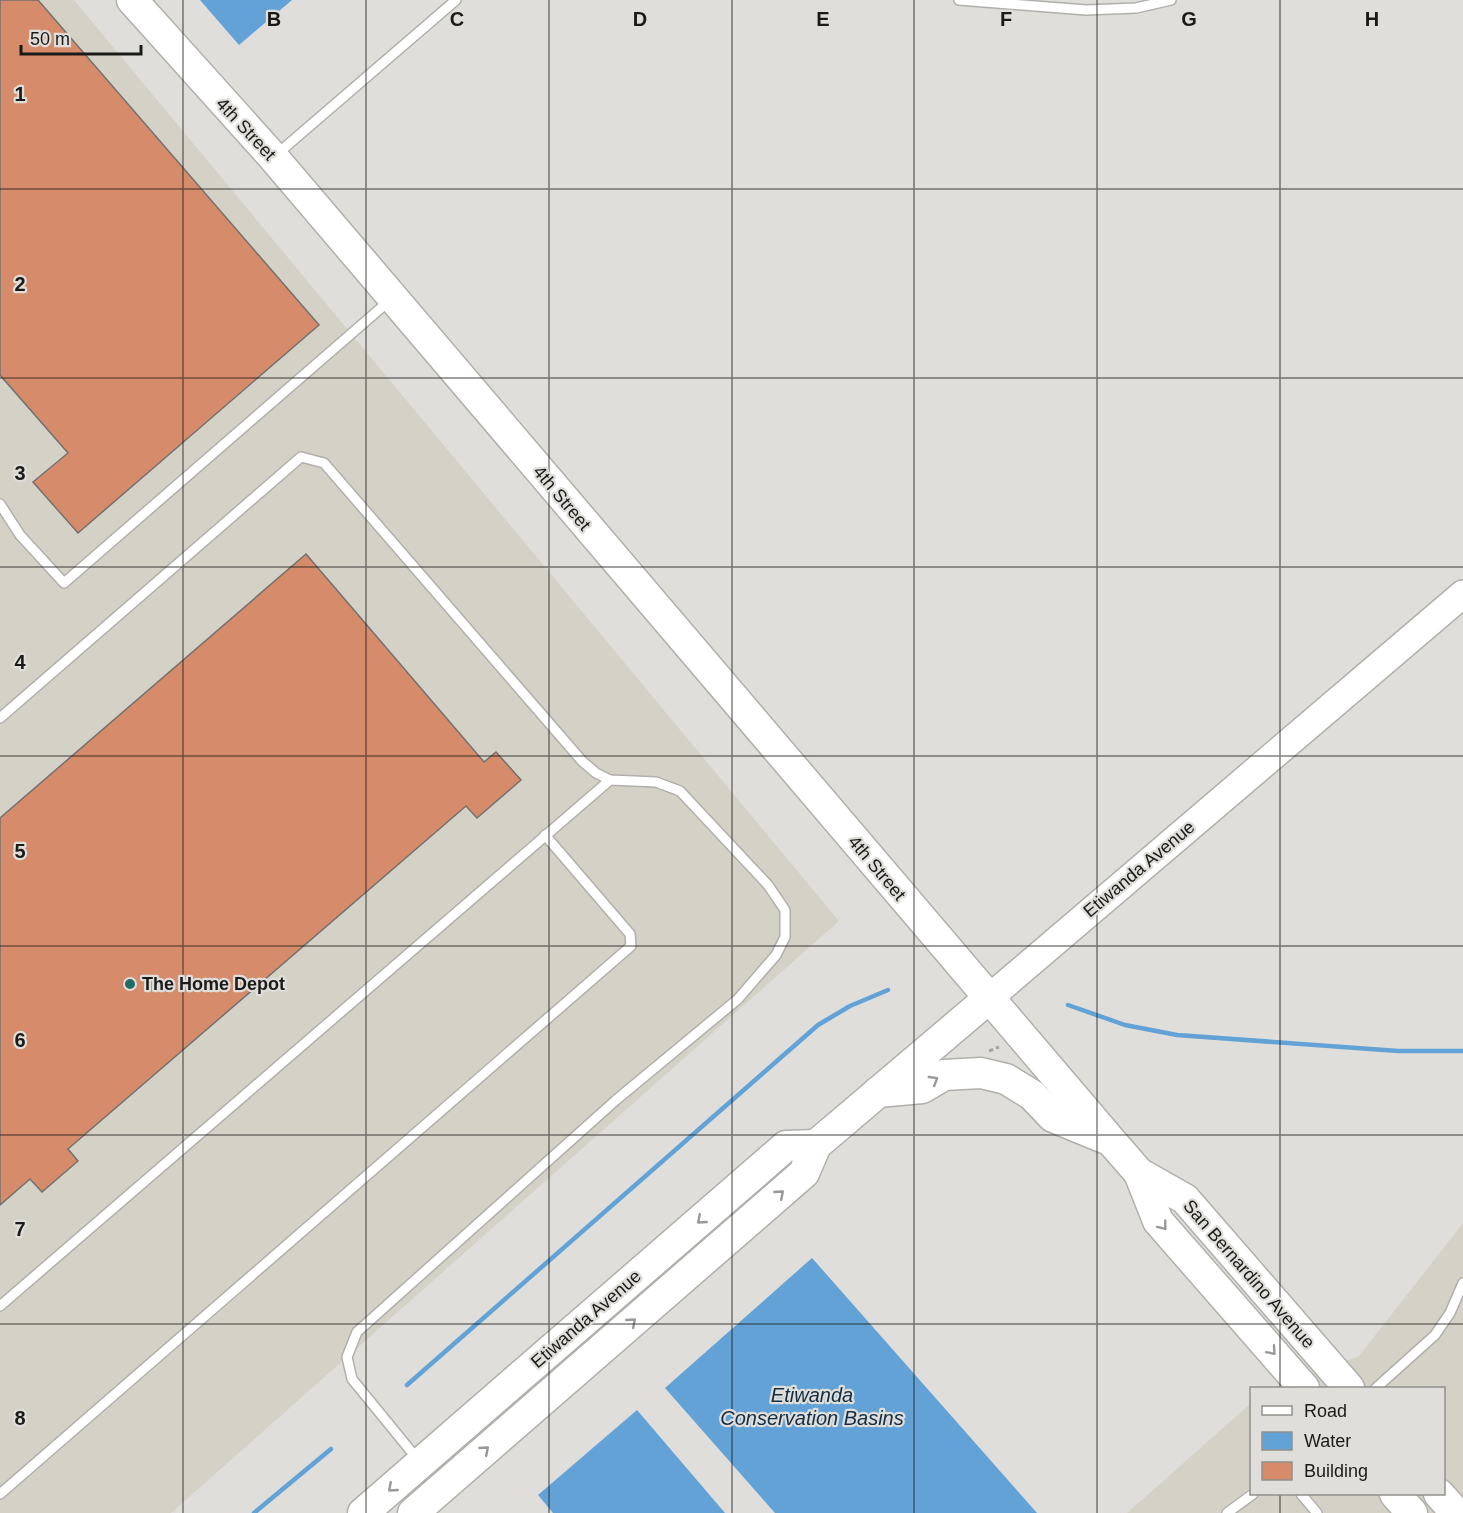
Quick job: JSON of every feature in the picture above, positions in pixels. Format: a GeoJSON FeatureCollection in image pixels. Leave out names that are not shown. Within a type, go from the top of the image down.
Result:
{"type":"FeatureCollection","features":[{"type":"Feature","properties":{"kind":"main road","name":"4th Street"},"geometry":{"type":"LineString","coordinates":[[132,0],[273,158],[393,298],[988,999]]}},
{"type":"Feature","properties":{"kind":"main road","name":"Etiwanda Avenue"},"geometry":{"type":"LineString","coordinates":[[363,1513],[431,1476],[786,1146],[816,1145],[1463,594]]}},
{"type":"Feature","properties":{"kind":"main road","name":"San Bernardino Avenue"},"geometry":{"type":"LineString","coordinates":[[988,999],[1138,1173],[1158,1221],[1302,1387]]}},
{"type":"Feature","properties":{"kind":"main road"},"geometry":{"type":"LineString","coordinates":[[878,1092],[922,1088],[944,1075],[981,1073],[1006,1078],[1032,1095],[1053,1117],[1112,1142]]}},
{"type":"Feature","properties":{"kind":"main road","name":"San Bernardino Avenue"},"geometry":{"type":"LineString","coordinates":[[1138,1173],[1185,1199],[1347,1387]]}},
{"type":"Feature","properties":{"kind":"main road","name":"Etiwanda Avenue"},"geometry":{"type":"LineString","coordinates":[[413,1513],[431,1476]]}},
{"type":"Feature","properties":{"kind":"main road"},"geometry":{"type":"LineString","coordinates":[[1396,1495],[1412,1513]]}},
{"type":"Feature","properties":{"kind":"main road"},"geometry":{"type":"LineString","coordinates":[[1440,1495],[1456,1513]]}},
{"type":"Feature","properties":{"kind":"lane"},"geometry":{"type":"LineString","coordinates":[[273,158],[456,0]]}},
{"type":"Feature","properties":{"kind":"lane"},"geometry":{"type":"LineString","coordinates":[[959,0],[1086,10],[1136,8],[1171,0]]}},
{"type":"Feature","properties":{"kind":"lane"},"geometry":{"type":"LineString","coordinates":[[0,504],[20,535],[64,583],[393,298]]}},
{"type":"Feature","properties":{"kind":"lane"},"geometry":{"type":"LineString","coordinates":[[0,718],[301,457],[324,463],[582,761],[596,773],[610,780],[656,782],[680,791],[768,885],[785,910],[785,937],[776,955],[738,999],[616,1100],[357,1332],[347,1357],[352,1379],[431,1476]]}},
{"type":"Feature","properties":{"kind":"lane"},"geometry":{"type":"LineString","coordinates":[[0,1306],[610,780]]}},
{"type":"Feature","properties":{"kind":"lane"},"geometry":{"type":"LineString","coordinates":[[0,1494],[631,946],[630,934],[545,835]]}},
{"type":"Feature","properties":{"kind":"lane"},"geometry":{"type":"LineString","coordinates":[[1378,1387],[1436,1335],[1450,1313],[1463,1283]]}},
{"type":"Feature","properties":{"kind":"lane"},"geometry":{"type":"LineString","coordinates":[[1227,1513],[1252,1495]]}},
{"type":"Feature","properties":{"kind":"lane"},"geometry":{"type":"LineString","coordinates":[[1301,1495],[1317,1513]]}},
{"type":"Feature","properties":{"kind":"shaded area"},"geometry":{"type":"Polygon","coordinates":[[[0,0],[74,0],[839,921],[171,1513],[0,1513],[0,0]]]}},
{"type":"Feature","properties":{"kind":"shaded area"},"geometry":{"type":"Polygon","coordinates":[[[1463,1223],[1463,1513],[1127,1513],[1250,1404],[1250,1495],[1445,1495],[1445,1387],[1275,1387],[1359,1356],[1463,1223]]]}},
{"type":"Feature","properties":{"kind":"water"},"geometry":{"type":"Polygon","coordinates":[[[200,0],[292,0],[239,45],[200,0]]]}},
{"type":"Feature","properties":{"kind":"water","name":"Etiwanda Conservation Basins"},"geometry":{"type":"Polygon","coordinates":[[[812,1258],[1037,1513],[775,1513],[665,1388],[812,1258]]]}},
{"type":"Feature","properties":{"kind":"water","name":"Etiwanda Conservation Basins"},"geometry":{"type":"Polygon","coordinates":[[[637,1410],[725,1513],[553,1513],[538,1495],[637,1410]]]}},
{"type":"Feature","properties":{"kind":"building"},"geometry":{"type":"Polygon","coordinates":[[[0,0],[38,0],[319,325],[78,533],[33,482],[68,453],[0,375],[0,0]]]}},
{"type":"Feature","properties":{"kind":"building","name":"The Home Depot"},"geometry":{"type":"Polygon","coordinates":[[[306,554],[484,762],[496,752],[521,780],[477,818],[466,806],[68,1149],[78,1161],[42,1192],[30,1179],[0,1205],[0,818],[306,554]]]}},
{"type":"Feature","properties":{"kind":"waterway"},"geometry":{"type":"LineString","coordinates":[[407,1385],[818,1025],[850,1006],[888,990]]}},
{"type":"Feature","properties":{"kind":"waterway"},"geometry":{"type":"LineString","coordinates":[[1068,1005],[1125,1025],[1177,1035],[1398,1051],[1463,1051]]}},
{"type":"Feature","properties":{"kind":"waterway"},"geometry":{"type":"LineString","coordinates":[[254,1513],[331,1449]]}},
{"type":"Feature","properties":{"kind":"place","name":"The Home Depot"},"geometry":{"type":"Point","coordinates":[130,984]}}]}
